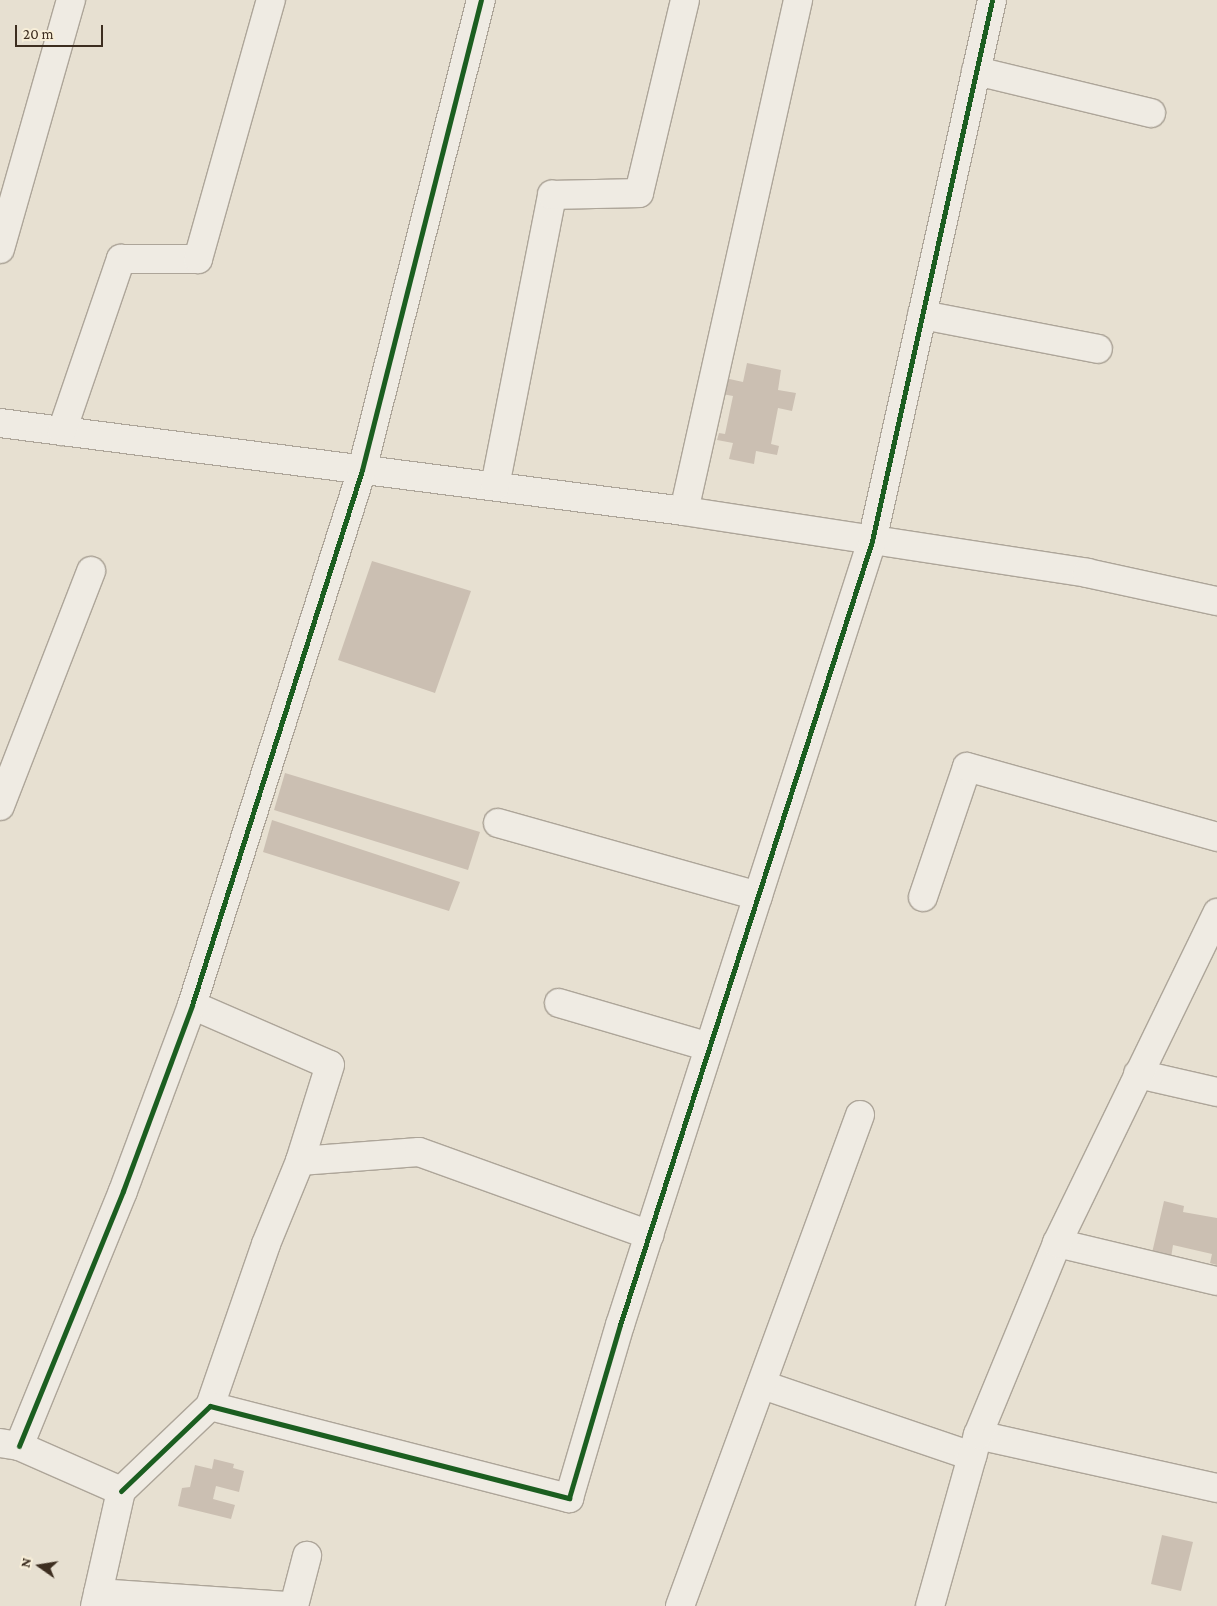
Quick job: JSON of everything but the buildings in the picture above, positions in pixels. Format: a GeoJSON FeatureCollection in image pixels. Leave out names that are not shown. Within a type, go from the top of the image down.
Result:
{"type":"FeatureCollection","features":[{"type":"Feature","properties":{"kind":"street"},"geometry":{"type":"LineString","coordinates":[[0,248],[71,0]]}},
{"type":"Feature","properties":{"kind":"street"},"geometry":{"type":"LineString","coordinates":[[62,431],[121,258],[198,259],[271,0]]}},
{"type":"Feature","properties":{"kind":"street"},"geometry":{"type":"LineString","coordinates":[[121,1491],[10,1444],[123,1191],[192,1005],[362,470],[481,0]]}},
{"type":"Feature","properties":{"kind":"street"},"geometry":{"type":"LineString","coordinates":[[495,486],[552,195],[639,193],[685,0]]}},
{"type":"Feature","properties":{"kind":"street"},"geometry":{"type":"LineString","coordinates":[[684,510],[798,0]]}},
{"type":"Feature","properties":{"kind":"street"},"geometry":{"type":"LineString","coordinates":[[210,1406],[569,1498],[649,1235],[872,541],[992,0]]}},
{"type":"Feature","properties":{"kind":"street"},"geometry":{"type":"LineString","coordinates":[[976,71],[1151,113]]}},
{"type":"Feature","properties":{"kind":"street"},"geometry":{"type":"LineString","coordinates":[[922,315],[1098,349]]}},
{"type":"Feature","properties":{"kind":"street"},"geometry":{"type":"LineString","coordinates":[[0,423],[684,510],[872,541],[1087,573],[1217,601]]}},
{"type":"Feature","properties":{"kind":"street"},"geometry":{"type":"LineString","coordinates":[[0,806],[91,571]]}},
{"type":"Feature","properties":{"kind":"street"},"geometry":{"type":"LineString","coordinates":[[923,898],[967,767],[1217,837]]}},
{"type":"Feature","properties":{"kind":"street"},"geometry":{"type":"LineString","coordinates":[[498,823],[758,896]]}},
{"type":"Feature","properties":{"kind":"street"},"geometry":{"type":"LineString","coordinates":[[930,1606],[975,1445],[1057,1243],[1217,913]]}},
{"type":"Feature","properties":{"kind":"street"},"geometry":{"type":"LineString","coordinates":[[559,1003],[709,1047]]}},
{"type":"Feature","properties":{"kind":"street"},"geometry":{"type":"LineString","coordinates":[[192,1005],[330,1065],[300,1161],[266,1244],[210,1406],[121,1491],[96,1599],[287,1606]]}},
{"type":"Feature","properties":{"kind":"street"},"geometry":{"type":"LineString","coordinates":[[1138,1074],[1217,1092]]}},
{"type":"Feature","properties":{"kind":"street"},"geometry":{"type":"LineString","coordinates":[[680,1606],[763,1385],[860,1115]]}},
{"type":"Feature","properties":{"kind":"street"},"geometry":{"type":"LineString","coordinates":[[300,1161],[419,1152],[649,1235]]}},
{"type":"Feature","properties":{"kind":"street"},"geometry":{"type":"LineString","coordinates":[[1057,1243],[1217,1282]]}},
{"type":"Feature","properties":{"kind":"street"},"geometry":{"type":"LineString","coordinates":[[763,1385],[975,1445],[1217,1488]]}},
{"type":"Feature","properties":{"kind":"street"},"geometry":{"type":"LineString","coordinates":[[294,1606],[307,1556]]}},
{"type":"Feature","properties":{"kind":"cycle path"},"geometry":{"type":"LineString","coordinates":[[19,1446],[123,1191],[192,1005],[362,470],[481,0]]}},
{"type":"Feature","properties":{"kind":"cycle path"},"geometry":{"type":"LineString","coordinates":[[121,1491],[210,1406],[569,1498],[620,1325],[872,541],[992,0]]}}]}
